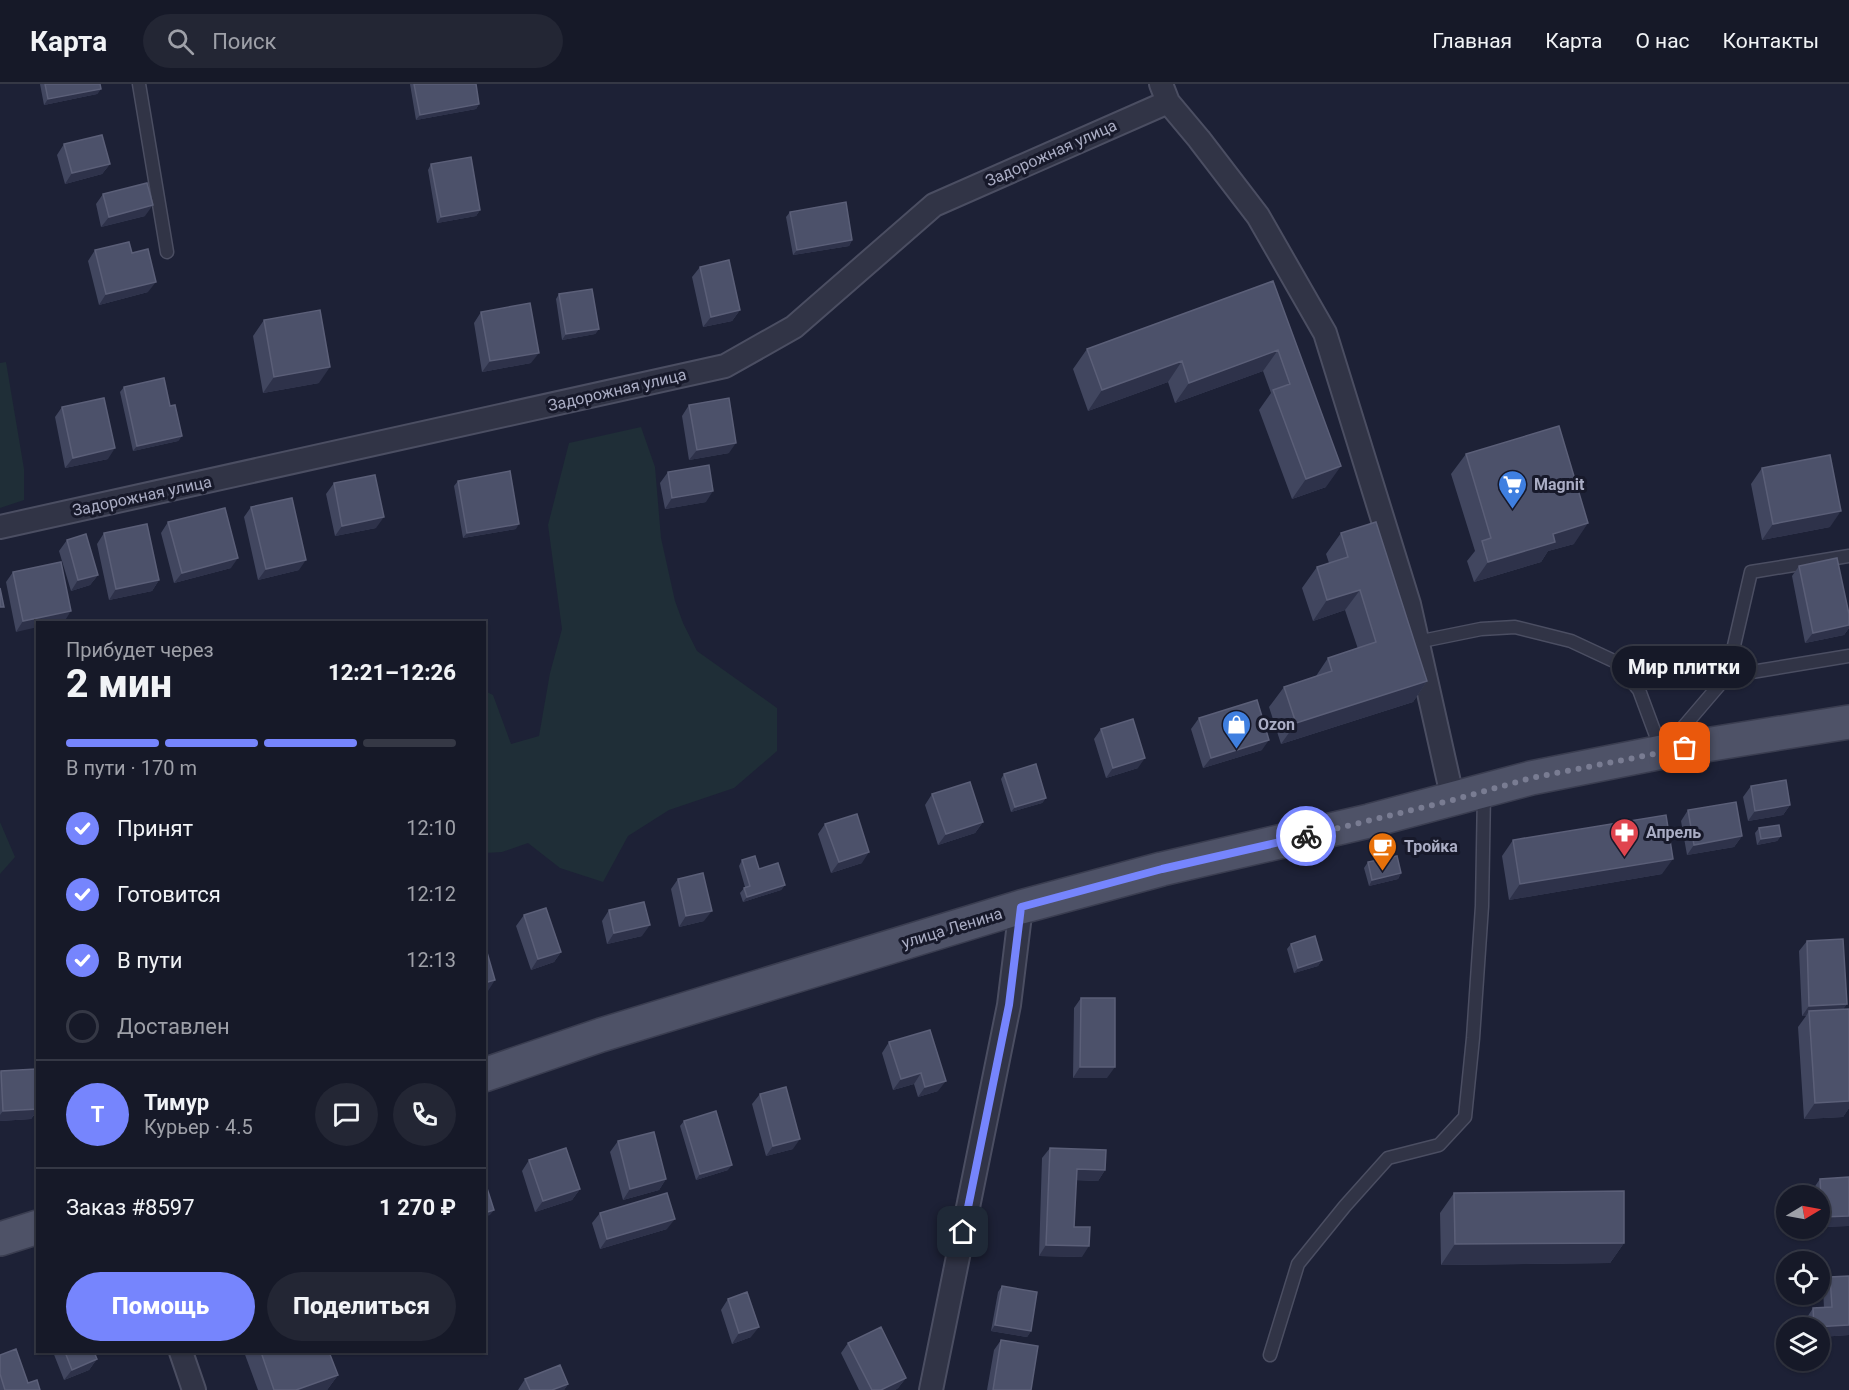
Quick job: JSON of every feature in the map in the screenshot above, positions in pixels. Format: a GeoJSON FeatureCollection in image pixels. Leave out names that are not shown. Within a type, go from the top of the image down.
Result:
{"type":"FeatureCollection","features":[{"type":"Feature","properties":{"kind":"main road","name":"улица Ленина"},"geometry":{"type":"LineString","coordinates":[[486,1074],[601,1035],[1021,907],[1162,869],[1453,800],[1531,778],[1662,752],[1849,722]]}},
{"type":"Feature","properties":{"kind":"main road"},"geometry":{"type":"LineString","coordinates":[[0,1239],[36,1228]]}},
{"type":"Feature","properties":{"kind":"street","name":"Задорожная улица"},"geometry":{"type":"LineString","coordinates":[[0,527],[725,366],[794,327],[934,205],[1165,93]]}},
{"type":"Feature","properties":{"kind":"street"},"geometry":{"type":"LineString","coordinates":[[1165,93],[1258,216],[1325,333],[1408,604],[1453,800]]}},
{"type":"Feature","properties":{"kind":"street"},"geometry":{"type":"LineString","coordinates":[[931,1390],[1009,1005],[1021,907]]}},
{"type":"Feature","properties":{"kind":"street"},"geometry":{"type":"LineString","coordinates":[[181,1353],[194,1390]]}},
{"type":"Feature","properties":{"kind":"lane"},"geometry":{"type":"LineString","coordinates":[[140,84],[167,252]]}},
{"type":"Feature","properties":{"kind":"lane"},"geometry":{"type":"LineString","coordinates":[[1417,642],[1481,629],[1515,627],[1571,641],[1616,662],[1639,690],[1662,752],[1727,676],[1751,572],[1849,556]]}},
{"type":"Feature","properties":{"kind":"lane"},"geometry":{"type":"LineString","coordinates":[[1727,676],[1849,656]]}},
{"type":"Feature","properties":{"kind":"lane"},"geometry":{"type":"LineString","coordinates":[[1270,1355],[1298,1264],[1345,1206],[1388,1158],[1439,1146],[1465,1117],[1482,906],[1484,791]]}},
{"type":"Feature","properties":{"kind":"shaded area"},"geometry":{"type":"Polygon","coordinates":[[[6,362],[24,469],[24,500],[0,508],[0,363],[6,362]]]}},
{"type":"Feature","properties":{"kind":"shaded area"},"geometry":{"type":"Polygon","coordinates":[[[641,427],[655,467],[661,538],[675,601],[683,623],[697,651],[777,708],[777,751],[734,788],[669,810],[628,836],[603,882],[560,868],[528,843],[502,852],[486,853],[486,692],[493,695],[511,744],[539,736],[550,673],[562,629],[548,525],[569,443],[641,427]]]}},
{"type":"Feature","properties":{"kind":"shaded area"},"geometry":{"type":"Polygon","coordinates":[[[0,822],[15,857],[0,874],[0,822]]]}},
{"type":"Feature","properties":{"kind":"building"},"geometry":{"type":"Polygon","coordinates":[[[45,84],[100,84],[101,89],[48,99],[45,84]]]}},
{"type":"Feature","properties":{"kind":"building"},"geometry":{"type":"Polygon","coordinates":[[[414,84],[476,84],[479,104],[420,115],[414,84]]]}},
{"type":"Feature","properties":{"kind":"building"},"geometry":{"type":"Polygon","coordinates":[[[102,135],[110,164],[72,173],[64,144],[102,135]]]}},
{"type":"Feature","properties":{"kind":"building"},"geometry":{"type":"Polygon","coordinates":[[[471,157],[480,210],[441,217],[431,164],[471,157]]]}},
{"type":"Feature","properties":{"kind":"building"},"geometry":{"type":"Polygon","coordinates":[[[147,183],[153,205],[109,217],[103,194],[147,183]]]}},
{"type":"Feature","properties":{"kind":"building"},"geometry":{"type":"Polygon","coordinates":[[[846,202],[852,240],[797,250],[790,212],[846,202]]]}},
{"type":"Feature","properties":{"kind":"building"},"geometry":{"type":"Polygon","coordinates":[[[129,242],[132,253],[148,249],[156,282],[106,294],[95,250],[129,242]]]}},
{"type":"Feature","properties":{"kind":"building"},"geometry":{"type":"Polygon","coordinates":[[[729,260],[740,310],[711,317],[700,267],[729,260]]]}},
{"type":"Feature","properties":{"kind":"building"},"geometry":{"type":"Polygon","coordinates":[[[1273,281],[1341,466],[1306,479],[1273,390],[1290,384],[1278,350],[1189,383],[1182,361],[1102,390],[1087,349],[1273,281]]]}},
{"type":"Feature","properties":{"kind":"building"},"geometry":{"type":"Polygon","coordinates":[[[592,289],[599,329],[566,334],[559,294],[592,289]]]}},
{"type":"Feature","properties":{"kind":"building"},"geometry":{"type":"Polygon","coordinates":[[[530,303],[539,353],[490,361],[481,312],[530,303]]]}},
{"type":"Feature","properties":{"kind":"building"},"geometry":{"type":"Polygon","coordinates":[[[320,310],[330,367],[274,377],[264,320],[320,310]]]}},
{"type":"Feature","properties":{"kind":"building"},"geometry":{"type":"Polygon","coordinates":[[[164,378],[170,406],[175,405],[182,436],[137,446],[124,387],[164,378]]]}},
{"type":"Feature","properties":{"kind":"building"},"geometry":{"type":"Polygon","coordinates":[[[104,398],[115,448],[73,458],[62,407],[104,398]]]}},
{"type":"Feature","properties":{"kind":"building"},"geometry":{"type":"Polygon","coordinates":[[[729,398],[736,443],[697,450],[689,405],[729,398]]]}},
{"type":"Feature","properties":{"kind":"building","name":"Magnit"},"geometry":{"type":"Polygon","coordinates":[[[1559,426],[1588,523],[1553,534],[1555,542],[1488,562],[1482,541],[1491,538],[1466,454],[1559,426]]]}},
{"type":"Feature","properties":{"kind":"building"},"geometry":{"type":"Polygon","coordinates":[[[1830,455],[1841,511],[1773,524],[1762,468],[1830,455]]]}},
{"type":"Feature","properties":{"kind":"building"},"geometry":{"type":"Polygon","coordinates":[[[709,465],[713,491],[672,498],[668,472],[709,465]]]}},
{"type":"Feature","properties":{"kind":"building"},"geometry":{"type":"Polygon","coordinates":[[[510,471],[519,524],[467,533],[458,481],[510,471]]]}},
{"type":"Feature","properties":{"kind":"building"},"geometry":{"type":"Polygon","coordinates":[[[375,475],[384,517],[342,526],[334,483],[375,475]]]}},
{"type":"Feature","properties":{"kind":"building"},"geometry":{"type":"Polygon","coordinates":[[[292,498],[306,560],[266,569],[251,507],[292,498]]]}},
{"type":"Feature","properties":{"kind":"building"},"geometry":{"type":"Polygon","coordinates":[[[225,508],[238,558],[182,573],[168,522],[225,508]]]}},
{"type":"Feature","properties":{"kind":"building"},"geometry":{"type":"Polygon","coordinates":[[[1376,522],[1427,681],[1296,723],[1284,687],[1332,671],[1328,658],[1376,642],[1360,590],[1327,600],[1317,567],[1348,557],[1341,533],[1376,522]]]}},
{"type":"Feature","properties":{"kind":"building"},"geometry":{"type":"Polygon","coordinates":[[[147,524],[159,580],[116,589],[104,533],[147,524]]]}},
{"type":"Feature","properties":{"kind":"building"},"geometry":{"type":"Polygon","coordinates":[[[86,534],[98,575],[78,580],[67,540],[86,534]]]}},
{"type":"Feature","properties":{"kind":"building"},"geometry":{"type":"Polygon","coordinates":[[[1837,558],[1849,614],[1849,625],[1813,633],[1799,566],[1837,558]]]}},
{"type":"Feature","properties":{"kind":"building"},"geometry":{"type":"Polygon","coordinates":[[[61,562],[71,611],[23,621],[13,572],[61,562]]]}},
{"type":"Feature","properties":{"kind":"building"},"geometry":{"type":"Polygon","coordinates":[[[0,588],[4,607],[0,607],[0,588]]]}},
{"type":"Feature","properties":{"kind":"building"},"geometry":{"type":"Polygon","coordinates":[[[1257,700],[1269,740],[1211,758],[1199,718],[1257,700]]]}},
{"type":"Feature","properties":{"kind":"building"},"geometry":{"type":"Polygon","coordinates":[[[1133,719],[1145,758],[1113,768],[1101,729],[1133,719]]]}},
{"type":"Feature","properties":{"kind":"building"},"geometry":{"type":"Polygon","coordinates":[[[1036,764],[1046,798],[1015,807],[1004,774],[1036,764]]]}},
{"type":"Feature","properties":{"kind":"building"},"geometry":{"type":"Polygon","coordinates":[[[1786,780],[1790,805],[1755,811],[1751,786],[1786,780]]]}},
{"type":"Feature","properties":{"kind":"building"},"geometry":{"type":"Polygon","coordinates":[[[970,782],[983,822],[946,834],[932,794],[970,782]]]}},
{"type":"Feature","properties":{"kind":"building"},"geometry":{"type":"Polygon","coordinates":[[[1736,802],[1742,836],[1694,845],[1688,810],[1736,802]]]}},
{"type":"Feature","properties":{"kind":"building"},"geometry":{"type":"Polygon","coordinates":[[[857,814],[869,852],[839,862],[825,824],[857,814]]]}},
{"type":"Feature","properties":{"kind":"building"},"geometry":{"type":"Polygon","coordinates":[[[1666,815],[1673,859],[1520,884],[1513,840],[1666,815]]]}},
{"type":"Feature","properties":{"kind":"building"},"geometry":{"type":"Polygon","coordinates":[[[1779,825],[1781,836],[1761,839],[1759,828],[1779,825]]]}},
{"type":"Feature","properties":{"kind":"building"},"geometry":{"type":"Polygon","coordinates":[[[755,856],[759,869],[778,863],[785,885],[747,897],[744,888],[750,886],[742,860],[755,856]]]}},
{"type":"Feature","properties":{"kind":"building"},"geometry":{"type":"Polygon","coordinates":[[[1397,856],[1401,873],[1372,880],[1368,862],[1397,856]]]}},
{"type":"Feature","properties":{"kind":"building"},"geometry":{"type":"Polygon","coordinates":[[[703,873],[712,911],[686,916],[678,879],[703,873]]]}},
{"type":"Feature","properties":{"kind":"building"},"geometry":{"type":"Polygon","coordinates":[[[644,902],[650,925],[614,933],[609,910],[644,902]]]}},
{"type":"Feature","properties":{"kind":"building"},"geometry":{"type":"Polygon","coordinates":[[[546,908],[561,952],[538,959],[524,915],[546,908]]]}},
{"type":"Feature","properties":{"kind":"building"},"geometry":{"type":"Polygon","coordinates":[[[1315,936],[1322,960],[1298,968],[1291,944],[1315,936]]]}},
{"type":"Feature","properties":{"kind":"building"},"geometry":{"type":"Polygon","coordinates":[[[1843,939],[1847,1004],[1809,1006],[1807,941],[1843,939]]]}},
{"type":"Feature","properties":{"kind":"building"},"geometry":{"type":"Polygon","coordinates":[[[486,949],[495,980],[486,982],[486,949]]]}},
{"type":"Feature","properties":{"kind":"building"},"geometry":{"type":"Polygon","coordinates":[[[1081,998],[1115,998],[1115,1067],[1080,1067],[1081,998]]]}},
{"type":"Feature","properties":{"kind":"building"},"geometry":{"type":"Polygon","coordinates":[[[1849,1009],[1849,1101],[1815,1103],[1809,1011],[1849,1009]]]}},
{"type":"Feature","properties":{"kind":"building"},"geometry":{"type":"Polygon","coordinates":[[[930,1030],[946,1081],[925,1087],[921,1073],[901,1079],[889,1042],[930,1030]]]}},
{"type":"Feature","properties":{"kind":"building"},"geometry":{"type":"Polygon","coordinates":[[[36,1069],[36,1109],[3,1111],[1,1071],[36,1069]]]}},
{"type":"Feature","properties":{"kind":"building"},"geometry":{"type":"Polygon","coordinates":[[[786,1087],[800,1139],[773,1146],[760,1094],[786,1087]]]}},
{"type":"Feature","properties":{"kind":"building"},"geometry":{"type":"Polygon","coordinates":[[[716,1111],[732,1165],[700,1174],[684,1121],[716,1111]]]}},
{"type":"Feature","properties":{"kind":"building"},"geometry":{"type":"Polygon","coordinates":[[[654,1132],[666,1179],[630,1189],[618,1141],[654,1132]]]}},
{"type":"Feature","properties":{"kind":"building"},"geometry":{"type":"Polygon","coordinates":[[[566,1148],[580,1189],[543,1201],[529,1160],[566,1148]]]}},
{"type":"Feature","properties":{"kind":"building"},"geometry":{"type":"Polygon","coordinates":[[[1050,1148],[1106,1150],[1105,1170],[1077,1169],[1074,1227],[1090,1227],[1089,1246],[1046,1245],[1050,1148]]]}},
{"type":"Feature","properties":{"kind":"building"},"geometry":{"type":"Polygon","coordinates":[[[1849,1177],[1849,1216],[1830,1217],[1830,1185],[1820,1185],[1820,1179],[1849,1177]]]}},
{"type":"Feature","properties":{"kind":"building"},"geometry":{"type":"Polygon","coordinates":[[[486,1185],[494,1210],[486,1212],[486,1185]]]}},
{"type":"Feature","properties":{"kind":"building"},"geometry":{"type":"Polygon","coordinates":[[[1624,1191],[1624,1243],[1455,1244],[1454,1193],[1624,1191]]]}},
{"type":"Feature","properties":{"kind":"building"},"geometry":{"type":"Polygon","coordinates":[[[667,1193],[675,1219],[607,1239],[600,1213],[667,1193]]]}},
{"type":"Feature","properties":{"kind":"building"},"geometry":{"type":"Polygon","coordinates":[[[1849,1276],[1849,1325],[1830,1326],[1830,1317],[1813,1317],[1813,1308],[1832,1307],[1830,1277],[1849,1276]]]}},
{"type":"Feature","properties":{"kind":"building"},"geometry":{"type":"Polygon","coordinates":[[[1002,1286],[1037,1292],[1031,1331],[995,1325],[1002,1286]]]}},
{"type":"Feature","properties":{"kind":"building"},"geometry":{"type":"Polygon","coordinates":[[[747,1292],[759,1327],[739,1333],[728,1299],[747,1292]]]}},
{"type":"Feature","properties":{"kind":"building"},"geometry":{"type":"Polygon","coordinates":[[[881,1327],[906,1378],[881,1390],[872,1390],[848,1343],[881,1327]]]}},
{"type":"Feature","properties":{"kind":"building"},"geometry":{"type":"Polygon","coordinates":[[[1001,1340],[1038,1346],[1031,1390],[993,1390],[1001,1340]]]}},
{"type":"Feature","properties":{"kind":"building"},"geometry":{"type":"Polygon","coordinates":[[[16,1349],[28,1383],[37,1380],[40,1390],[5,1390],[0,1374],[0,1355],[16,1349]]]}},
{"type":"Feature","properties":{"kind":"building"},"geometry":{"type":"Polygon","coordinates":[[[65,1353],[94,1353],[97,1359],[72,1370],[65,1353]]]}},
{"type":"Feature","properties":{"kind":"building"},"geometry":{"type":"Polygon","coordinates":[[[261,1353],[329,1353],[338,1375],[296,1390],[274,1390],[261,1353]]]}},
{"type":"Feature","properties":{"kind":"building"},"geometry":{"type":"Polygon","coordinates":[[[560,1365],[568,1384],[552,1390],[530,1390],[525,1379],[560,1365]]]}},
{"type":"Feature","properties":{"kind":"way so far"},"geometry":{"type":"LineString","coordinates":[[1306,836],[1453,800],[1531,778],[1685,748]]}},
{"type":"Feature","properties":{"kind":"place","name":"Magnit"},"geometry":{"type":"Point","coordinates":[1513,510]}},
{"type":"Feature","properties":{"kind":"place","name":"Мир плитки"},"geometry":{"type":"Point","coordinates":[1685,748]}},
{"type":"Feature","properties":{"kind":"place","name":"Ozon"},"geometry":{"type":"Point","coordinates":[1237,750]}},
{"type":"Feature","properties":{"kind":"place","name":"Апрель"},"geometry":{"type":"Point","coordinates":[1625,858]}},
{"type":"Feature","properties":{"kind":"place","name":"Тройка"},"geometry":{"type":"Point","coordinates":[1383,872]}},
{"type":"Feature","properties":{"kind":"route"},"geometry":{"type":"LineString","coordinates":[[963,1232],[1009,1005],[1021,907],[1162,869],[1306,836]]}}]}
